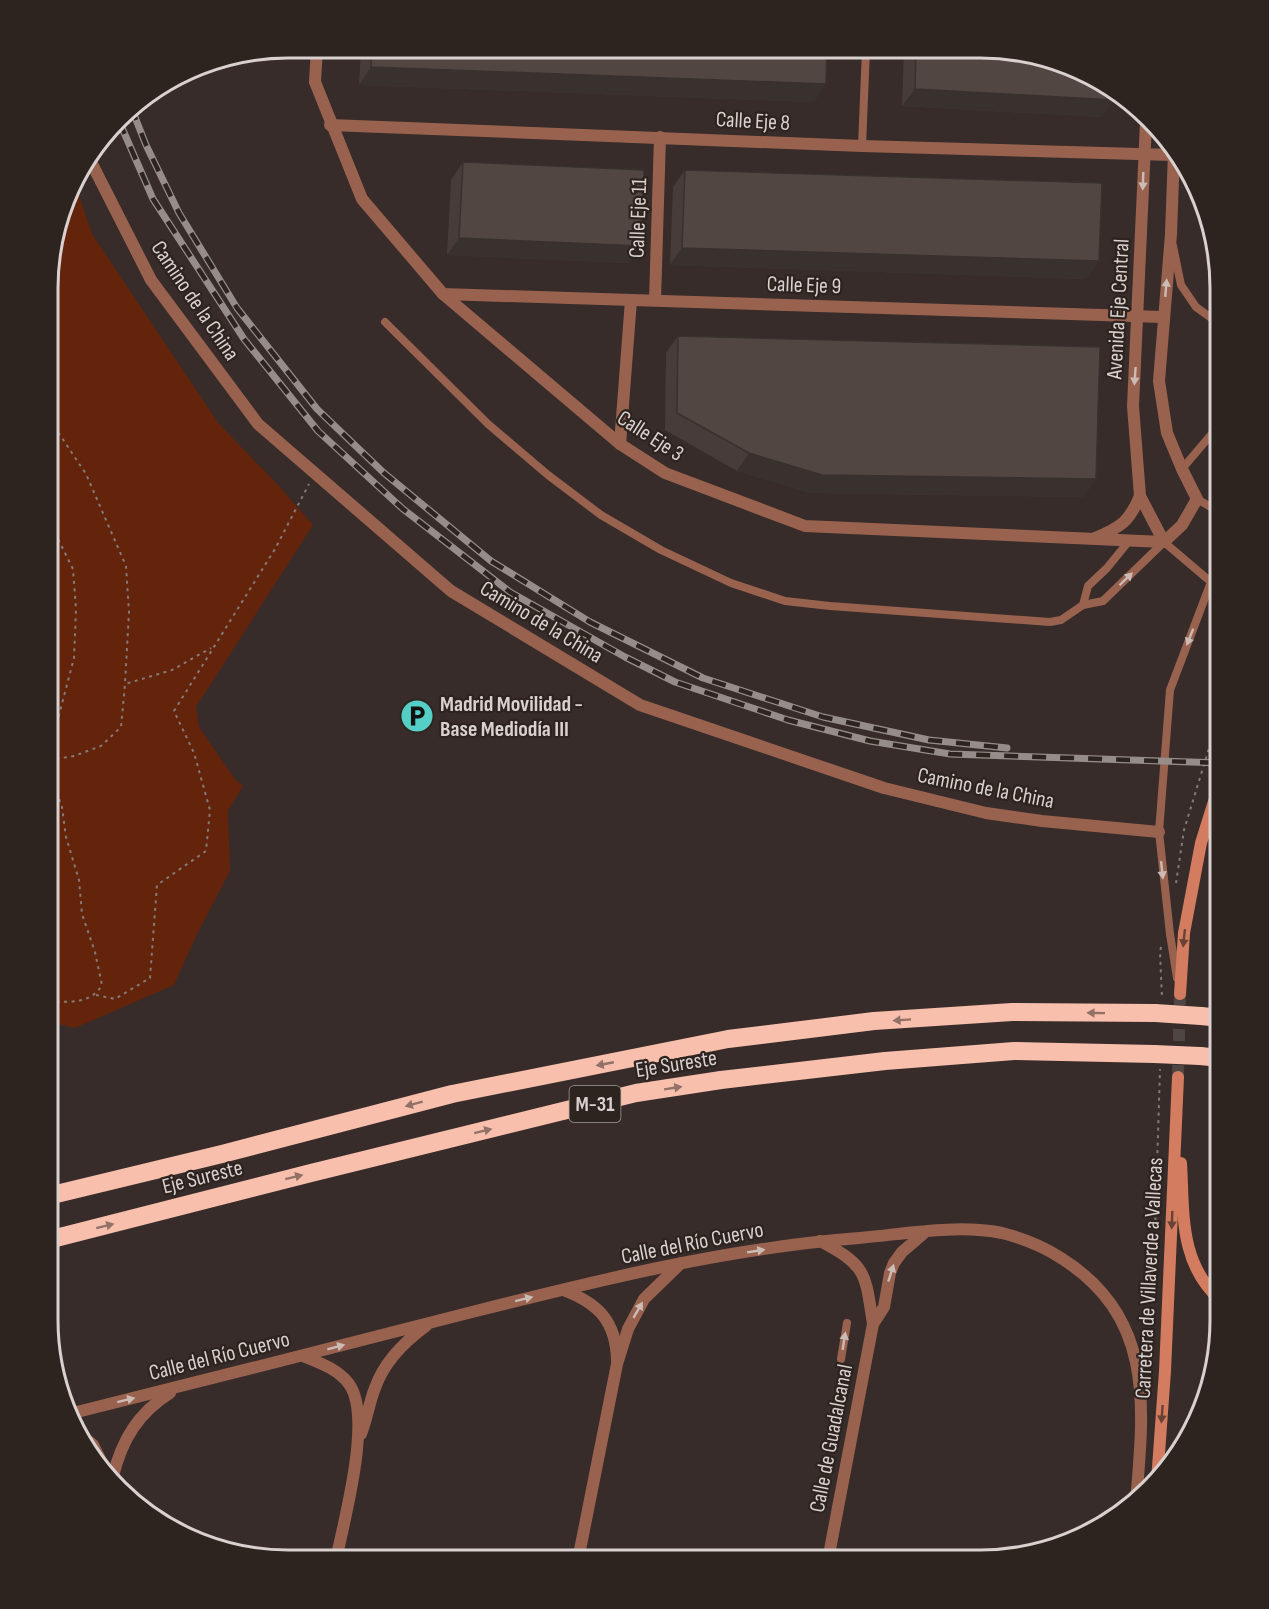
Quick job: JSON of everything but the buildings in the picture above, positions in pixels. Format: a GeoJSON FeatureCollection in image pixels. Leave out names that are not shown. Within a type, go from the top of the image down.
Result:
{"type":"FeatureCollection","features":[{"type":"Feature","properties":{"kind":"highway","name":"Eje Sureste"},"geometry":{"type":"LineString","coordinates":[[58,1194],[452,1094],[728,1039],[874,1022],[1012,1012],[1158,1009],[1210,1017]]}},
{"type":"Feature","properties":{"kind":"highway","name":"Eje Sureste"},"geometry":{"type":"LineString","coordinates":[[58,1237],[636,1093],[721,1080],[885,1061],[1014,1051],[1157,1059],[1210,1057]]}},
{"type":"Feature","properties":{"kind":"main road"},"geometry":{"type":"LineString","coordinates":[[1180,994],[1184,933],[1201,843],[1210,814]]}},
{"type":"Feature","properties":{"kind":"main road","name":"Carretera de Villaverde a Vallecas"},"geometry":{"type":"LineString","coordinates":[[1159,1465],[1178,1077]]}},
{"type":"Feature","properties":{"kind":"main road"},"geometry":{"type":"LineString","coordinates":[[1177,1096],[1185,1236],[1194,1267],[1202,1282],[1210,1290]]}},
{"type":"Feature","properties":{"kind":"street","name":"Calle Eje 3"},"geometry":{"type":"LineString","coordinates":[[316,58],[315,82],[330,125],[362,199],[443,294],[620,444],[665,473],[805,526],[1088,540],[1112,531],[1132,515],[1140,496]]}},
{"type":"Feature","properties":{"kind":"street","name":"Calle Eje 8"},"geometry":{"type":"LineString","coordinates":[[330,125],[862,147],[1167,154]]}},
{"type":"Feature","properties":{"kind":"street","name":"Avenida Eje Central"},"geometry":{"type":"LineString","coordinates":[[1140,496],[1133,406],[1139,317],[1146,129]]}},
{"type":"Feature","properties":{"kind":"street","name":"Calle Eje 11"},"geometry":{"type":"LineString","coordinates":[[655,300],[660,137]]}},
{"type":"Feature","properties":{"kind":"street","name":"Avenida Eje Central"},"geometry":{"type":"LineString","coordinates":[[1174,164],[1171,234],[1159,381],[1167,434],[1197,499]]}},
{"type":"Feature","properties":{"kind":"street","name":"Camino de la China"},"geometry":{"type":"LineString","coordinates":[[93,167],[151,280],[258,424],[451,591],[640,705],[884,788],[927,799],[986,813],[1042,821],[1159,832]]}},
{"type":"Feature","properties":{"kind":"street","name":"Calle Eje 9"},"geometry":{"type":"LineString","coordinates":[[443,294],[1163,317]]}},
{"type":"Feature","properties":{"kind":"street"},"geometry":{"type":"LineString","coordinates":[[620,444],[631,300]]}},
{"type":"Feature","properties":{"kind":"street"},"geometry":{"type":"LineString","coordinates":[[1140,496],[1164,542]]}},
{"type":"Feature","properties":{"kind":"street"},"geometry":{"type":"LineString","coordinates":[[1088,540],[1164,542],[1182,525],[1197,499]]}},
{"type":"Feature","properties":{"kind":"street","name":"Calle del Río Cuervo"},"geometry":{"type":"LineString","coordinates":[[78,1412],[432,1322],[682,1263],[819,1241],[926,1232],[981,1231],[1001,1233],[1032,1243],[1060,1257],[1096,1286],[1128,1332],[1138,1373],[1140,1430],[1137,1489]]}},
{"type":"Feature","properties":{"kind":"street","name":"Calle de Guadalcanal"},"geometry":{"type":"LineString","coordinates":[[873,1324],[884,1306],[894,1263],[913,1241],[926,1232]]}},
{"type":"Feature","properties":{"kind":"street","name":"Calle de Guadalcanal"},"geometry":{"type":"LineString","coordinates":[[819,1241],[851,1259],[860,1269],[869,1291],[873,1324],[830,1550]]}},
{"type":"Feature","properties":{"kind":"street"},"geometry":{"type":"LineString","coordinates":[[580,1550],[617,1364],[628,1329],[640,1306],[655,1286],[682,1263]]}},
{"type":"Feature","properties":{"kind":"street"},"geometry":{"type":"LineString","coordinates":[[562,1290],[587,1300],[605,1318],[613,1331],[617,1346],[617,1364]]}},
{"type":"Feature","properties":{"kind":"street"},"geometry":{"type":"LineString","coordinates":[[359,1438],[367,1419],[376,1385],[387,1365],[414,1335],[432,1322]]}},
{"type":"Feature","properties":{"kind":"street"},"geometry":{"type":"LineString","coordinates":[[302,1356],[334,1369],[351,1386],[359,1408],[359,1438],[338,1550]]}},
{"type":"Feature","properties":{"kind":"street"},"geometry":{"type":"LineString","coordinates":[[115,1471],[124,1442],[132,1427],[159,1400],[177,1388]]}},
{"type":"Feature","properties":{"kind":"lane"},"geometry":{"type":"LineString","coordinates":[[862,147],[866,58]]}},
{"type":"Feature","properties":{"kind":"lane"},"geometry":{"type":"LineString","coordinates":[[1171,234],[1181,285],[1196,307],[1210,317]]}},
{"type":"Feature","properties":{"kind":"lane"},"geometry":{"type":"LineString","coordinates":[[385,322],[488,424],[601,515],[661,550],[731,583],[785,601],[1050,622],[1060,620],[1083,605],[1103,601],[1164,542],[1210,581]]}},
{"type":"Feature","properties":{"kind":"lane"},"geometry":{"type":"LineString","coordinates":[[1182,469],[1210,436]]}},
{"type":"Feature","properties":{"kind":"lane"},"geometry":{"type":"LineString","coordinates":[[1197,499],[1210,507]]}},
{"type":"Feature","properties":{"kind":"lane"},"geometry":{"type":"LineString","coordinates":[[1083,605],[1088,586],[1130,541]]}},
{"type":"Feature","properties":{"kind":"lane"},"geometry":{"type":"LineString","coordinates":[[1180,994],[1170,934],[1159,832],[1170,690],[1210,585]]}},
{"type":"Feature","properties":{"kind":"lane"},"geometry":{"type":"LineString","coordinates":[[841,1359],[847,1323]]}},
{"type":"Feature","properties":{"kind":"path"},"geometry":{"type":"LineString","coordinates":[[58,432],[86,474],[126,566],[129,612],[126,684],[121,727],[101,746],[74,756],[58,759]]}},
{"type":"Feature","properties":{"kind":"path"},"geometry":{"type":"LineString","coordinates":[[96,995],[116,999],[150,978],[158,885],[206,851],[210,810],[194,753],[174,711],[275,549],[314,473]]}},
{"type":"Feature","properties":{"kind":"path"},"geometry":{"type":"LineString","coordinates":[[58,539],[73,569],[76,609],[74,658],[58,724]]}},
{"type":"Feature","properties":{"kind":"path"},"geometry":{"type":"LineString","coordinates":[[126,684],[172,670],[214,647]]}},
{"type":"Feature","properties":{"kind":"path"},"geometry":{"type":"LineString","coordinates":[[1176,884],[1184,830],[1210,745]]}},
{"type":"Feature","properties":{"kind":"path"},"geometry":{"type":"LineString","coordinates":[[58,796],[62,807],[66,837],[79,880],[82,914],[95,952],[102,985],[96,995],[88,999],[58,1001]]}},
{"type":"Feature","properties":{"kind":"path"},"geometry":{"type":"LineString","coordinates":[[1158,1009],[1162,981],[1160,952]]}},
{"type":"Feature","properties":{"kind":"path"},"geometry":{"type":"LineString","coordinates":[[1150,1366],[1157,1059]]}},
{"type":"Feature","properties":{"kind":"shaded area"},"geometry":{"type":"Polygon","coordinates":[[[79,195],[92,234],[219,424],[313,525],[196,707],[199,727],[235,779],[243,786],[228,811],[230,871],[198,932],[174,985],[75,1028],[58,1024],[58,289],[60,259],[66,229],[79,195]]]}},
{"type":"Feature","properties":{"kind":"tunnel"},"geometry":{"type":"LineString","coordinates":[[1178,1077],[1180,994]]}},
{"type":"Feature","properties":{"kind":"railway"},"geometry":{"type":"LineString","coordinates":[[135,118],[179,213],[237,308],[317,409],[384,473],[491,561],[590,622],[703,678],[823,717],[929,740],[1007,748]]}},
{"type":"Feature","properties":{"kind":"railway"},"geometry":{"type":"LineString","coordinates":[[123,130],[153,199],[244,339],[318,431],[403,509],[510,592],[625,657],[675,682],[788,720],[870,741],[950,754],[1210,763]]}},
{"type":"Feature","properties":{"kind":"place","name":"Madrid Movilidad - Base Mediodía III"},"geometry":{"type":"Point","coordinates":[417,716]}}]}
